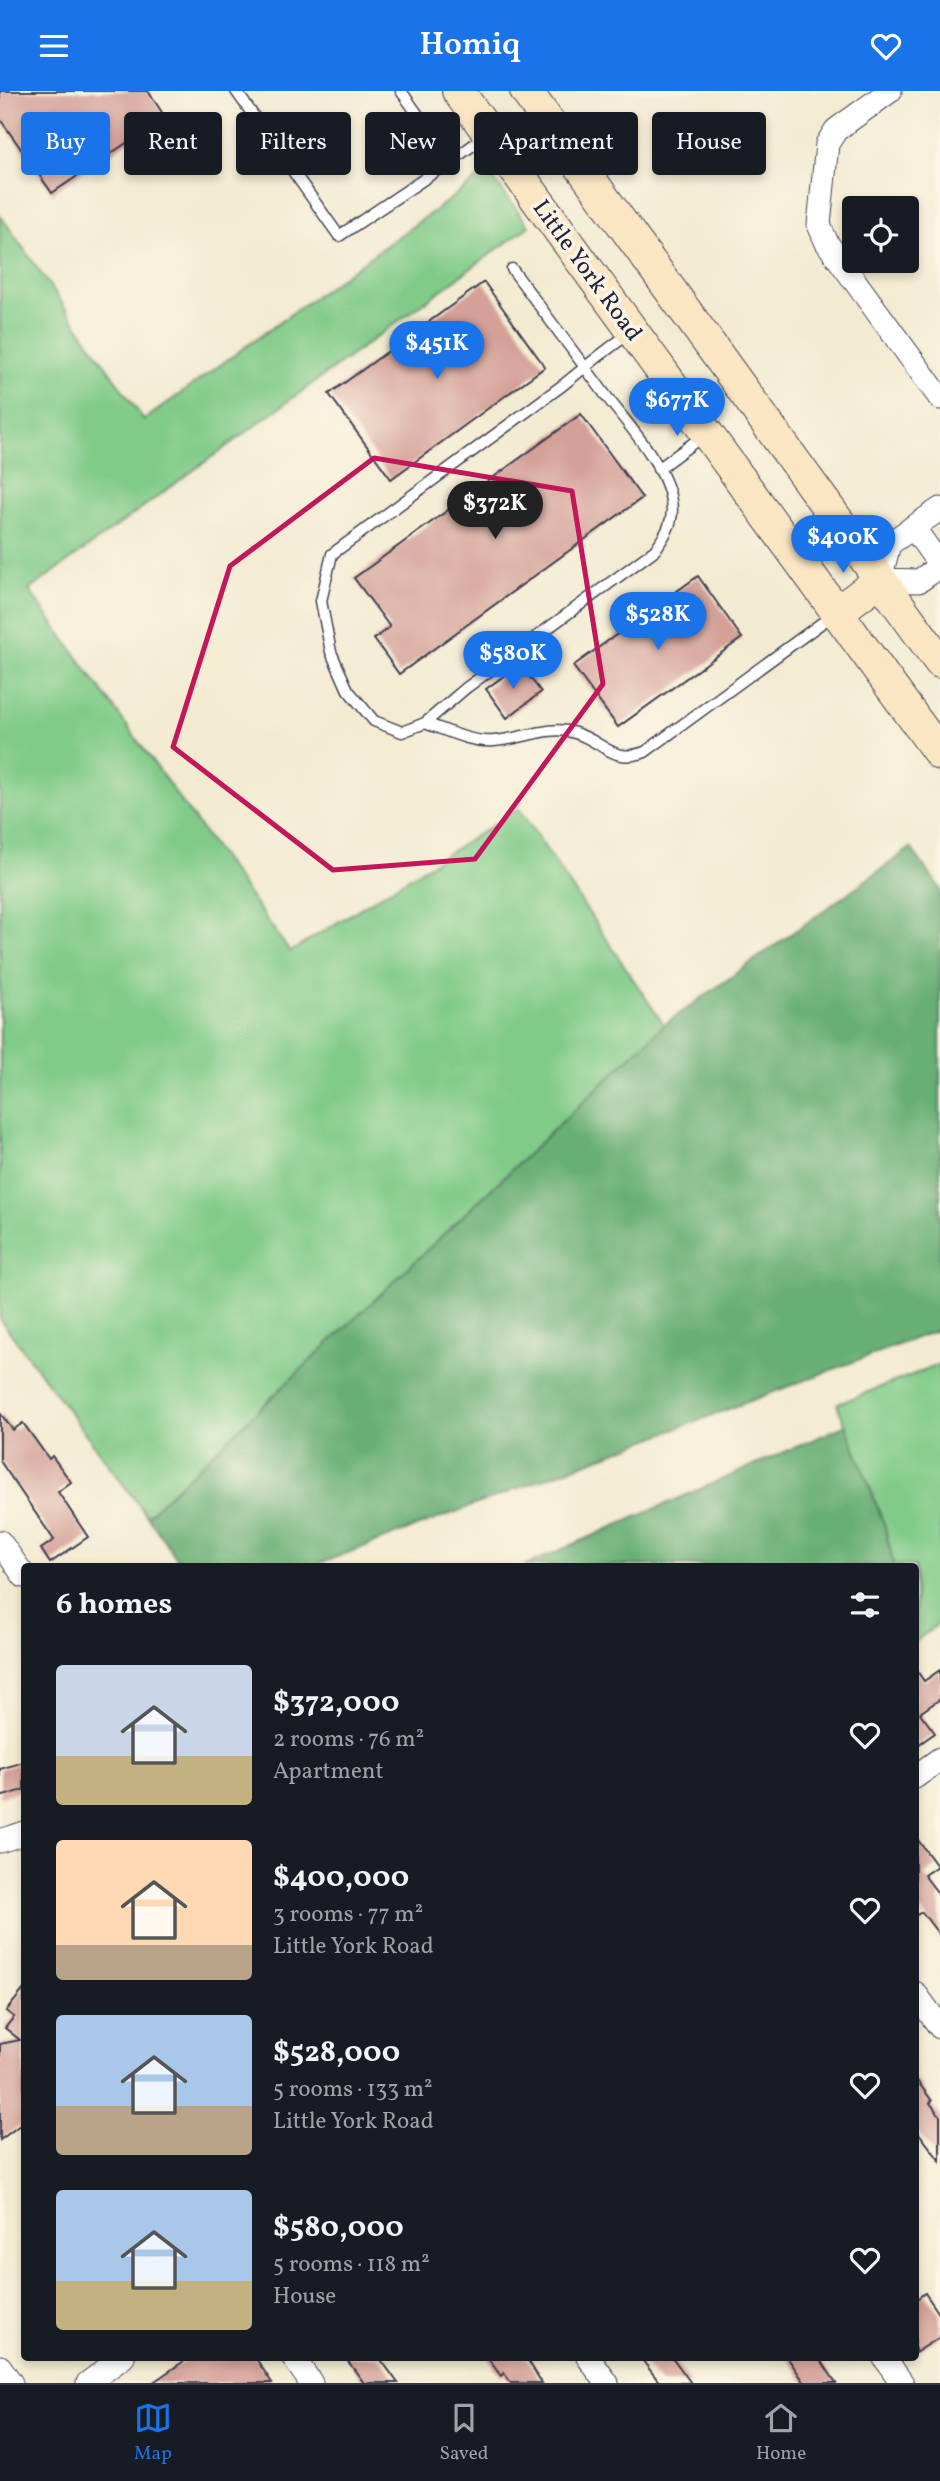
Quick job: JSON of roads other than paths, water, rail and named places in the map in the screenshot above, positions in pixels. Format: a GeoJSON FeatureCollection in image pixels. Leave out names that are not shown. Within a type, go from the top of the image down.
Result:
{"type":"FeatureCollection","features":[{"type":"Feature","properties":{"kind":"main road","name":"Little York Road"},"geometry":{"type":"LineString","coordinates":[[458,91],[474,113]]}},
{"type":"Feature","properties":{"kind":"main road"},"geometry":{"type":"LineString","coordinates":[[526,91],[940,662]]}},
{"type":"Feature","properties":{"kind":"main road","name":"Little York Road"},"geometry":{"type":"LineString","coordinates":[[519,175],[940,754]]}},
{"type":"Feature","properties":{"kind":"main road"},"geometry":{"type":"LineString","coordinates":[[836,613],[880,580]]}},
{"type":"Feature","properties":{"kind":"street"},"geometry":{"type":"LineString","coordinates":[[890,91],[836,130],[827,144],[819,225],[827,243],[940,398]]}},
{"type":"Feature","properties":{"kind":"street"},"geometry":{"type":"LineString","coordinates":[[913,527],[940,566],[919,581],[880,580],[889,544],[913,527],[940,509]]}},
{"type":"Feature","properties":{"kind":"street"},"geometry":{"type":"LineString","coordinates":[[0,1542],[21,1572]]}},
{"type":"Feature","properties":{"kind":"street"},"geometry":{"type":"LineString","coordinates":[[919,1774],[940,1759]]}},
{"type":"Feature","properties":{"kind":"street"},"geometry":{"type":"LineString","coordinates":[[0,1841],[21,1834]]}},
{"type":"Feature","properties":{"kind":"street"},"geometry":{"type":"LineString","coordinates":[[919,1998],[940,2027]]}},
{"type":"Feature","properties":{"kind":"street"},"geometry":{"type":"LineString","coordinates":[[88,2383],[118,2361]]}},
{"type":"Feature","properties":{"kind":"street"},"geometry":{"type":"LineString","coordinates":[[296,2361],[311,2383]]}},
{"type":"Feature","properties":{"kind":"street"},"geometry":{"type":"LineString","coordinates":[[591,2361],[607,2383]]}},
{"type":"Feature","properties":{"kind":"street"},"geometry":{"type":"LineString","coordinates":[[887,2361],[902,2383]]}},
{"type":"Feature","properties":{"kind":"street"},"geometry":{"type":"LineString","coordinates":[[0,2367],[11,2383]]}},
{"type":"Feature","properties":{"kind":"lane"},"geometry":{"type":"LineString","coordinates":[[236,91],[339,236],[430,175]]}},
{"type":"Feature","properties":{"kind":"lane"},"geometry":{"type":"LineString","coordinates":[[401,91],[416,112]]}},
{"type":"Feature","properties":{"kind":"lane"},"geometry":{"type":"LineString","coordinates":[[512,269],[585,367],[659,469],[671,498],[673,516],[666,535],[655,550],[466,688],[425,723],[402,732],[373,721],[348,690],[331,652],[321,601],[332,554],[585,367],[632,331]]}},
{"type":"Feature","properties":{"kind":"lane"},"geometry":{"type":"LineString","coordinates":[[659,469],[706,433]]}},
{"type":"Feature","properties":{"kind":"lane"},"geometry":{"type":"LineString","coordinates":[[425,723],[476,740],[493,742],[555,730],[576,733],[615,755],[632,757],[645,753],[836,613]]}}]}
